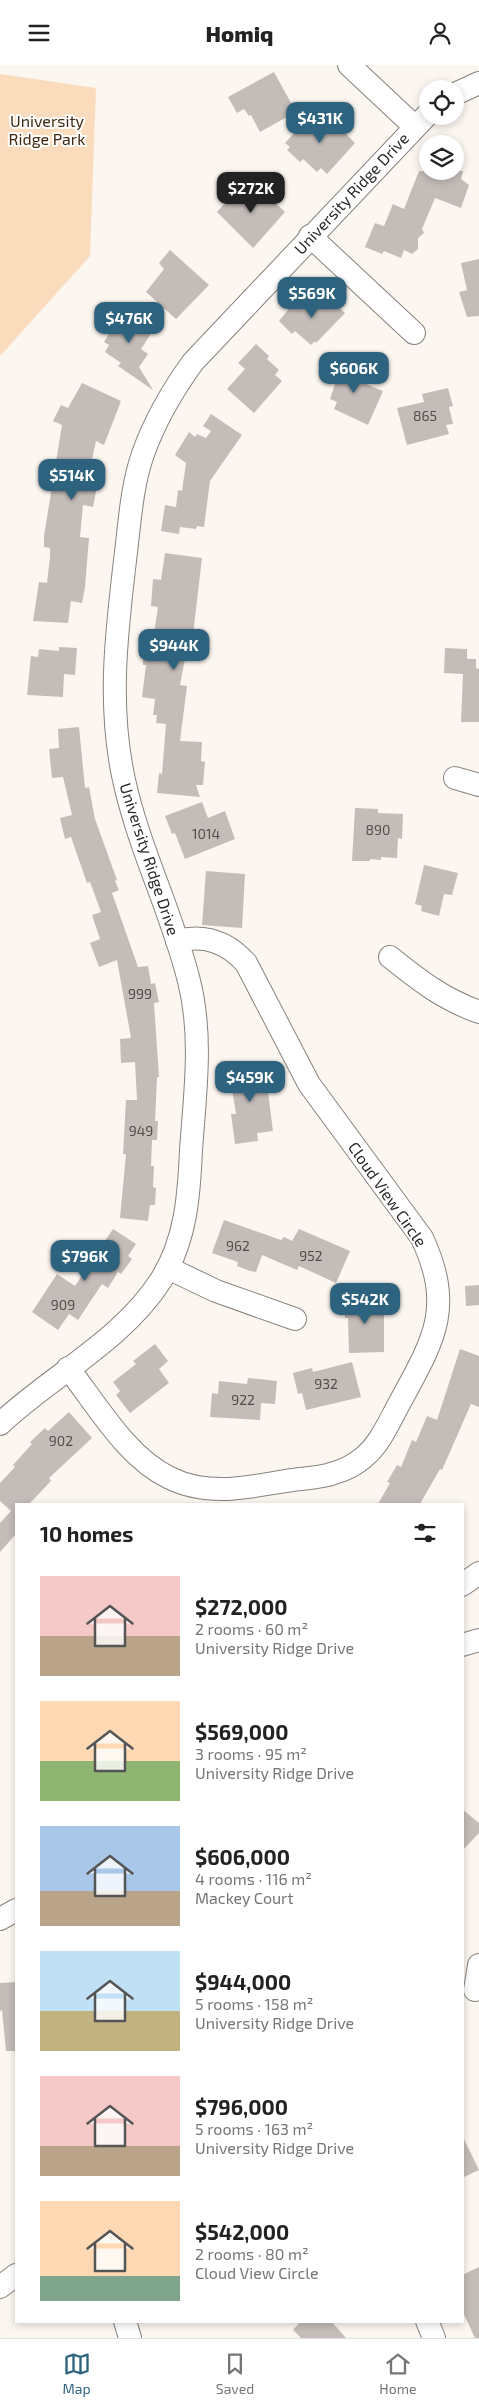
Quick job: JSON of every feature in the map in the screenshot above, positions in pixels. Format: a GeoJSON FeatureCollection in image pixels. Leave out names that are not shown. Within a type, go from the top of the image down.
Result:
{"type":"FeatureCollection","features":[{"type":"Feature","properties":{"kind":"street"},"geometry":{"type":"LineString","coordinates":[[349,65],[419,118]]}},
{"type":"Feature","properties":{"kind":"street"},"geometry":{"type":"LineString","coordinates":[[464,90],[479,83]]}},
{"type":"Feature","properties":{"kind":"street","name":"University Ridge Drive"},"geometry":{"type":"LineString","coordinates":[[0,1424],[21,1405],[125,1324],[146,1301],[168,1268],[178,1245],[186,1217],[197,1052],[195,1019],[190,983],[136,826],[124,780],[116,735],[113,688],[114,648],[134,490],[149,439],[173,390],[193,362],[419,122]]}},
{"type":"Feature","properties":{"kind":"street"},"geometry":{"type":"LineString","coordinates":[[310,236],[414,333]]}},
{"type":"Feature","properties":{"kind":"street"},"geometry":{"type":"LineString","coordinates":[[455,778],[479,785]]}},
{"type":"Feature","properties":{"kind":"street","name":"Cloud View Circle"},"geometry":{"type":"LineString","coordinates":[[68,1368],[133,1451],[150,1467],[171,1479],[194,1486],[237,1488],[332,1474],[350,1467],[365,1457],[377,1443],[396,1409],[429,1348],[436,1327],[440,1304],[438,1281],[433,1260],[422,1238],[309,1084],[246,963],[236,951],[222,943],[206,938],[177,941]]}},
{"type":"Feature","properties":{"kind":"street"},"geometry":{"type":"LineString","coordinates":[[390,957],[432,990],[458,1005],[479,1012]]}},
{"type":"Feature","properties":{"kind":"street"},"geometry":{"type":"LineString","coordinates":[[168,1268],[216,1291],[295,1319]]}},
{"type":"Feature","properties":{"kind":"street"},"geometry":{"type":"LineString","coordinates":[[464,1584],[479,1573]]}},
{"type":"Feature","properties":{"kind":"street"},"geometry":{"type":"LineString","coordinates":[[464,1644],[479,1639]]}},
{"type":"Feature","properties":{"kind":"street"},"geometry":{"type":"LineString","coordinates":[[0,1919],[15,1910]]}},
{"type":"Feature","properties":{"kind":"street"},"geometry":{"type":"LineString","coordinates":[[472,1990],[479,1965]]}},
{"type":"Feature","properties":{"kind":"street"},"geometry":{"type":"LineString","coordinates":[[0,2287],[15,2276]]}},
{"type":"Feature","properties":{"kind":"street"},"geometry":{"type":"LineString","coordinates":[[125,2323],[130,2338]]}},
{"type":"Feature","properties":{"kind":"street"},"geometry":{"type":"LineString","coordinates":[[428,2323],[434,2338]]}},
{"type":"Feature","properties":{"kind":"green space","name":"University Ridge Park"},"geometry":{"type":"Polygon","coordinates":[[[0,74],[96,88],[90,256],[0,356],[0,74]]]}},
{"type":"Feature","properties":{"kind":"building"},"geometry":{"type":"Polygon","coordinates":[[[274,72],[296,112],[260,132],[251,115],[249,116],[244,109],[237,113],[228,97],[274,72]]]}},
{"type":"Feature","properties":{"kind":"building"},"geometry":{"type":"Polygon","coordinates":[[[323,110],[355,143],[327,174],[321,168],[317,172],[303,159],[300,162],[287,150],[290,147],[285,143],[302,125],[305,130],[323,110]]]}},
{"type":"Feature","properties":{"kind":"building"},"geometry":{"type":"Polygon","coordinates":[[[419,171],[419,180],[462,180],[469,185],[461,208],[435,198],[422,229],[424,233],[418,238],[418,249],[412,254],[404,250],[401,258],[384,251],[382,254],[365,247],[375,223],[384,226],[393,204],[404,209],[419,171]]]}},
{"type":"Feature","properties":{"kind":"building"},"geometry":{"type":"Polygon","coordinates":[[[242,184],[250,191],[257,185],[285,212],[253,248],[217,212],[242,184]]]}},
{"type":"Feature","properties":{"kind":"building"},"geometry":{"type":"Polygon","coordinates":[[[170,250],[209,285],[176,319],[146,292],[164,269],[159,263],[170,250]]]}},
{"type":"Feature","properties":{"kind":"building"},"geometry":{"type":"Polygon","coordinates":[[[479,259],[479,316],[467,317],[459,292],[467,290],[461,263],[479,259]]]}},
{"type":"Feature","properties":{"kind":"building"},"geometry":{"type":"Polygon","coordinates":[[[325,294],[345,313],[316,343],[315,341],[311,345],[295,331],[292,334],[279,321],[296,300],[306,309],[317,297],[319,300],[325,294]]]}},
{"type":"Feature","properties":{"kind":"building"},"geometry":{"type":"Polygon","coordinates":[[[124,309],[154,329],[141,349],[148,354],[139,367],[153,390],[118,366],[121,363],[105,352],[109,345],[104,342],[124,309]]]}},
{"type":"Feature","properties":{"kind":"building"},"geometry":{"type":"Polygon","coordinates":[[[256,344],[269,356],[267,359],[279,370],[275,375],[282,381],[254,413],[227,389],[245,369],[238,363],[256,344]]]}},
{"type":"Feature","properties":{"kind":"building"},"geometry":{"type":"Polygon","coordinates":[[[340,362],[366,372],[361,382],[383,391],[368,425],[334,409],[337,402],[330,399],[336,381],[333,380],[340,362]]]}},
{"type":"Feature","properties":{"kind":"building"},"geometry":{"type":"Polygon","coordinates":[[[82,383],[121,401],[104,445],[96,441],[88,479],[98,481],[93,507],[83,505],[80,537],[89,538],[82,603],[71,601],[68,623],[33,621],[39,582],[47,583],[50,557],[50,548],[44,547],[44,536],[62,425],[53,421],[61,405],[68,408],[82,383]]]}},
{"type":"Feature","properties":{"kind":"building"},"geometry":{"type":"Polygon","coordinates":[[[448,388],[453,406],[449,407],[453,424],[446,425],[449,434],[407,445],[397,408],[424,402],[422,394],[448,388]]]}},
{"type":"Feature","properties":{"kind":"building"},"geometry":{"type":"Polygon","coordinates":[[[211,414],[242,435],[210,481],[204,527],[197,526],[196,529],[180,527],[179,534],[161,531],[165,505],[176,507],[178,490],[182,491],[186,463],[175,455],[189,432],[195,437],[197,434],[206,438],[211,431],[203,426],[211,414]]]}},
{"type":"Feature","properties":{"kind":"building"},"geometry":{"type":"Polygon","coordinates":[[[165,553],[202,558],[192,643],[188,660],[185,659],[180,685],[187,686],[180,741],[202,742],[201,761],[205,762],[203,785],[196,785],[200,797],[157,793],[159,773],[162,774],[166,724],[156,723],[157,715],[153,715],[155,699],[142,697],[146,665],[143,665],[145,638],[153,640],[158,607],[151,606],[153,579],[161,580],[165,553]]]}},
{"type":"Feature","properties":{"kind":"building"},"geometry":{"type":"Polygon","coordinates":[[[59,647],[77,648],[75,675],[64,674],[63,697],[27,695],[31,656],[38,657],[39,649],[59,651],[59,647]]]}},
{"type":"Feature","properties":{"kind":"building"},"geometry":{"type":"Polygon","coordinates":[[[445,648],[467,649],[467,659],[476,659],[476,668],[479,669],[479,722],[461,722],[463,674],[444,673],[445,648]]]}},
{"type":"Feature","properties":{"kind":"building"},"geometry":{"type":"Polygon","coordinates":[[[79,727],[85,788],[89,787],[95,819],[119,890],[112,893],[138,967],[148,966],[151,984],[155,983],[159,1002],[154,1003],[159,1077],[157,1077],[155,1121],[158,1121],[157,1140],[152,1140],[151,1166],[154,1166],[153,1187],[156,1188],[155,1205],[150,1205],[148,1221],[120,1218],[126,1154],[123,1154],[126,1100],[137,1100],[135,1062],[121,1063],[120,1039],[131,1038],[117,960],[99,967],[90,943],[100,939],[92,915],[101,912],[90,882],[87,883],[71,837],[65,839],[60,818],[72,815],[63,777],[52,778],[49,749],[59,748],[58,729],[79,727]]]}},
{"type":"Feature","properties":{"kind":"building"},"geometry":{"type":"Polygon","coordinates":[[[202,802],[208,818],[225,811],[235,839],[185,859],[175,833],[172,834],[165,816],[202,802]]]}},
{"type":"Feature","properties":{"kind":"building"},"geometry":{"type":"Polygon","coordinates":[[[355,808],[378,809],[378,813],[403,814],[402,839],[398,838],[397,858],[381,857],[381,860],[352,861],[355,808]]]}},
{"type":"Feature","properties":{"kind":"building"},"geometry":{"type":"Polygon","coordinates":[[[424,865],[458,873],[452,895],[444,894],[439,916],[421,911],[422,906],[415,904],[424,865]]]}},
{"type":"Feature","properties":{"kind":"building"},"geometry":{"type":"Polygon","coordinates":[[[206,871],[245,874],[242,928],[202,925],[206,871]]]}},
{"type":"Feature","properties":{"kind":"building"},"geometry":{"type":"Polygon","coordinates":[[[264,1061],[273,1131],[257,1133],[258,1141],[235,1144],[231,1114],[236,1114],[229,1070],[242,1069],[241,1064],[264,1061]]]}},
{"type":"Feature","properties":{"kind":"building"},"geometry":{"type":"Polygon","coordinates":[[[224,1220],[281,1240],[284,1237],[292,1241],[299,1229],[350,1251],[336,1283],[299,1266],[297,1270],[262,1255],[256,1272],[250,1271],[237,1266],[238,1262],[212,1253],[224,1220]]]}},
{"type":"Feature","properties":{"kind":"building"},"geometry":{"type":"Polygon","coordinates":[[[113,1229],[136,1244],[128,1256],[132,1259],[121,1274],[118,1272],[108,1288],[102,1284],[78,1320],[69,1314],[58,1330],[32,1312],[57,1274],[75,1286],[113,1229]]]}},
{"type":"Feature","properties":{"kind":"building"},"geometry":{"type":"Polygon","coordinates":[[[479,1285],[479,1305],[466,1306],[465,1286],[479,1285]]]}},
{"type":"Feature","properties":{"kind":"building"},"geometry":{"type":"Polygon","coordinates":[[[344,1298],[374,1298],[374,1302],[384,1302],[384,1352],[349,1353],[348,1318],[345,1318],[344,1298]]]}},
{"type":"Feature","properties":{"kind":"building"},"geometry":{"type":"Polygon","coordinates":[[[155,1344],[168,1361],[159,1369],[169,1383],[130,1413],[116,1395],[120,1391],[113,1382],[136,1364],[133,1361],[155,1344]]]}},
{"type":"Feature","properties":{"kind":"building"},"geometry":{"type":"Polygon","coordinates":[[[460,1349],[479,1356],[479,1407],[471,1404],[442,1470],[440,1469],[421,1503],[379,1503],[390,1483],[387,1482],[397,1465],[401,1467],[412,1440],[416,1442],[427,1416],[437,1420],[460,1349]]]}},
{"type":"Feature","properties":{"kind":"building"},"geometry":{"type":"Polygon","coordinates":[[[352,1362],[361,1397],[306,1410],[302,1393],[298,1394],[293,1373],[312,1368],[313,1372],[352,1362]]]}},
{"type":"Feature","properties":{"kind":"building"},"geometry":{"type":"Polygon","coordinates":[[[248,1378],[277,1381],[275,1404],[261,1403],[260,1420],[210,1417],[212,1393],[218,1394],[219,1381],[247,1384],[248,1378]]]}},
{"type":"Feature","properties":{"kind":"building"},"geometry":{"type":"Polygon","coordinates":[[[69,1412],[92,1438],[49,1478],[51,1481],[30,1503],[15,1503],[15,1535],[0,1552],[0,1523],[11,1511],[0,1501],[0,1483],[32,1444],[30,1442],[45,1428],[48,1431],[69,1412]]]}},
{"type":"Feature","properties":{"kind":"building"},"geometry":{"type":"Polygon","coordinates":[[[464,1811],[479,1823],[479,1833],[464,1849],[464,1811]]]}},
{"type":"Feature","properties":{"kind":"building"},"geometry":{"type":"Polygon","coordinates":[[[15,1982],[15,2051],[6,2051],[2,2010],[0,2011],[0,1983],[15,1982]]]}},
{"type":"Feature","properties":{"kind":"building"},"geometry":{"type":"Polygon","coordinates":[[[464,2139],[479,2170],[464,2177],[464,2139]]]}},
{"type":"Feature","properties":{"kind":"building"},"geometry":{"type":"Polygon","coordinates":[[[479,2267],[479,2338],[475,2338],[464,2314],[464,2274],[479,2267]]]}},
{"type":"Feature","properties":{"kind":"building"},"geometry":{"type":"Polygon","coordinates":[[[299,2323],[333,2323],[346,2338],[301,2338],[293,2330],[299,2323]]]}}]}
